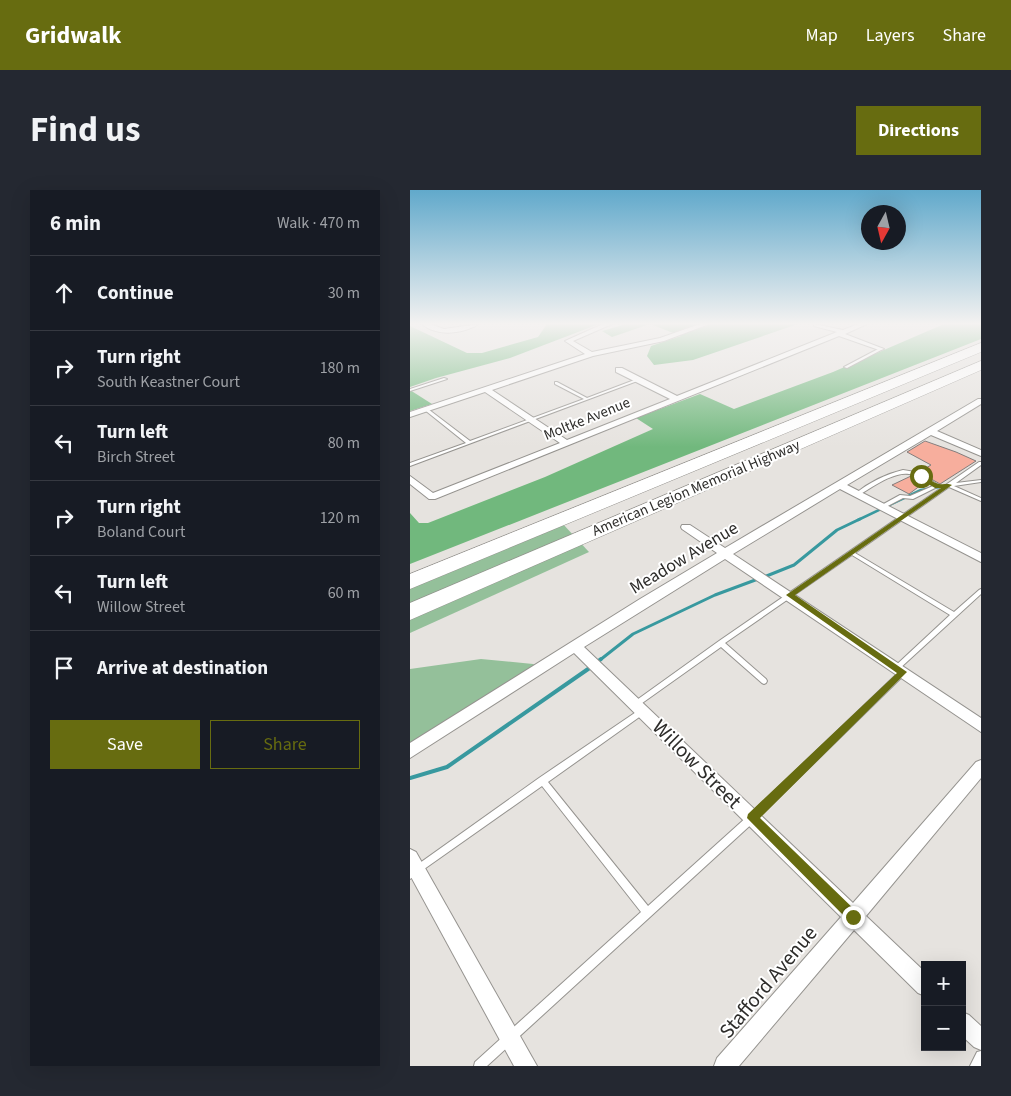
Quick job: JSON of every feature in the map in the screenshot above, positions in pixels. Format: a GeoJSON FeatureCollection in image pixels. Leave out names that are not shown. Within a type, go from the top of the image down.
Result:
{"type":"FeatureCollection","features":[{"type":"Feature","properties":{"kind":"highway","name":"American Legion Memorial Highway"},"geometry":{"type":"LineString","coordinates":[[410,582],[938,365]]}},
{"type":"Feature","properties":{"kind":"highway","name":"American Legion Memorial Highway"},"geometry":{"type":"LineString","coordinates":[[410,612],[981,365]]}},
{"type":"Feature","properties":{"kind":"highway"},"geometry":{"type":"LineString","coordinates":[[410,620],[500,573]]}},
{"type":"Feature","properties":{"kind":"street"},"geometry":{"type":"LineString","coordinates":[[410,415],[560,365]]}},
{"type":"Feature","properties":{"kind":"street","name":"Moltke Avenue"},"geometry":{"type":"LineString","coordinates":[[410,479],[432,497],[762,365]]}},
{"type":"Feature","properties":{"kind":"street"},"geometry":{"type":"LineString","coordinates":[[619,370],[677,399]]}},
{"type":"Feature","properties":{"kind":"street"},"geometry":{"type":"LineString","coordinates":[[487,390],[566,443]]}},
{"type":"Feature","properties":{"kind":"street","name":"Meadow Avenue"},"geometry":{"type":"LineString","coordinates":[[410,751],[644,602],[981,401]]}},
{"type":"Feature","properties":{"kind":"street"},"geometry":{"type":"LineString","coordinates":[[930,431],[981,453]]}},
{"type":"Feature","properties":{"kind":"street"},"geometry":{"type":"LineString","coordinates":[[840,485],[981,558]]}},
{"type":"Feature","properties":{"kind":"street"},"geometry":{"type":"LineString","coordinates":[[686,527],[727,552],[981,726]]}},
{"type":"Feature","properties":{"kind":"street","name":"Willow Street"},"geometry":{"type":"LineString","coordinates":[[576,647],[921,982]]}},
{"type":"Feature","properties":{"kind":"street","name":"Stafford Avenue"},"geometry":{"type":"LineString","coordinates":[[725,1066],[981,767]]}},
{"type":"Feature","properties":{"kind":"street"},"geometry":{"type":"LineString","coordinates":[[412,868],[526,1066]]}},
{"type":"Feature","properties":{"kind":"street"},"geometry":{"type":"LineString","coordinates":[[966,1026],[981,1040]]}},
{"type":"Feature","properties":{"kind":"lane"},"geometry":{"type":"LineString","coordinates":[[846,367],[850,365]]}},
{"type":"Feature","properties":{"kind":"lane"},"geometry":{"type":"LineString","coordinates":[[410,390],[445,379]]}},
{"type":"Feature","properties":{"kind":"lane"},"geometry":{"type":"LineString","coordinates":[[410,465],[638,380]]}},
{"type":"Feature","properties":{"kind":"lane"},"geometry":{"type":"LineString","coordinates":[[556,383],[587,398]]}},
{"type":"Feature","properties":{"kind":"lane"},"geometry":{"type":"LineString","coordinates":[[427,410],[469,443]]}},
{"type":"Feature","properties":{"kind":"lane"},"geometry":{"type":"LineString","coordinates":[[412,868],[542,782],[721,642],[981,464]]}},
{"type":"Feature","properties":{"kind":"lane"},"geometry":{"type":"LineString","coordinates":[[857,494],[893,475],[906,471],[921,476],[937,486]]}},
{"type":"Feature","properties":{"kind":"lane"},"geometry":{"type":"LineString","coordinates":[[882,506],[902,496],[911,498],[937,486],[981,481]]}},
{"type":"Feature","properties":{"kind":"lane"},"geometry":{"type":"LineString","coordinates":[[949,485],[981,500]]}},
{"type":"Feature","properties":{"kind":"lane"},"geometry":{"type":"LineString","coordinates":[[852,553],[954,615]]}},
{"type":"Feature","properties":{"kind":"lane"},"geometry":{"type":"LineString","coordinates":[[479,1066],[752,818],[954,615],[981,591]]}},
{"type":"Feature","properties":{"kind":"lane"},"geometry":{"type":"LineString","coordinates":[[721,642],[764,681]]}},
{"type":"Feature","properties":{"kind":"lane"},"geometry":{"type":"LineString","coordinates":[[542,782],[647,912]]}},
{"type":"Feature","properties":{"kind":"lane"},"geometry":{"type":"LineString","coordinates":[[975,1066],[981,1056]]}},
{"type":"Feature","properties":{"kind":"green space"},"geometry":{"type":"Polygon","coordinates":[[[410,365],[485,365],[436,378],[410,387],[410,365]]]}},
{"type":"Feature","properties":{"kind":"green space"},"geometry":{"type":"Polygon","coordinates":[[[849,365],[915,365],[410,564],[410,513],[419,523],[428,523],[545,477],[653,429],[636,418],[700,394],[734,409],[849,365]]]}},
{"type":"Feature","properties":{"kind":"green space"},"geometry":{"type":"Polygon","coordinates":[[[410,390],[432,404],[410,411],[410,390]]]}},
{"type":"Feature","properties":{"kind":"green space"},"geometry":{"type":"Polygon","coordinates":[[[562,523],[589,552],[410,633],[410,587],[562,523]]]}},
{"type":"Feature","properties":{"kind":"green space"},"geometry":{"type":"Polygon","coordinates":[[[481,659],[533,664],[545,671],[410,754],[410,669],[481,659]]]}},
{"type":"Feature","properties":{"kind":"building"},"geometry":{"type":"Polygon","coordinates":[[[925,441],[976,461],[940,484],[919,472],[931,465],[907,452],[925,441]]]}},
{"type":"Feature","properties":{"kind":"building"},"geometry":{"type":"Polygon","coordinates":[[[911,476],[925,482],[909,494],[892,485],[911,476]]]}},
{"type":"Feature","properties":{"kind":"waterway"},"geometry":{"type":"LineString","coordinates":[[933,488],[947,486]]}},
{"type":"Feature","properties":{"kind":"waterway"},"geometry":{"type":"LineString","coordinates":[[858,520],[921,490],[927,489]]}},
{"type":"Feature","properties":{"kind":"waterway"},"geometry":{"type":"LineString","coordinates":[[764,577],[794,565],[837,530],[860,519]]}},
{"type":"Feature","properties":{"kind":"waterway"},"geometry":{"type":"LineString","coordinates":[[600,660],[633,634],[715,595],[758,579]]}},
{"type":"Feature","properties":{"kind":"waterway"},"geometry":{"type":"LineString","coordinates":[[596,663],[601,659]]}},
{"type":"Feature","properties":{"kind":"waterway"},"geometry":{"type":"LineString","coordinates":[[410,778],[447,767],[591,667]]}},
{"type":"Feature","properties":{"kind":"route"},"geometry":{"type":"LineString","coordinates":[[853,917],[752,818],[903,672],[790,595],[949,485],[937,486],[921,476]]}}]}
